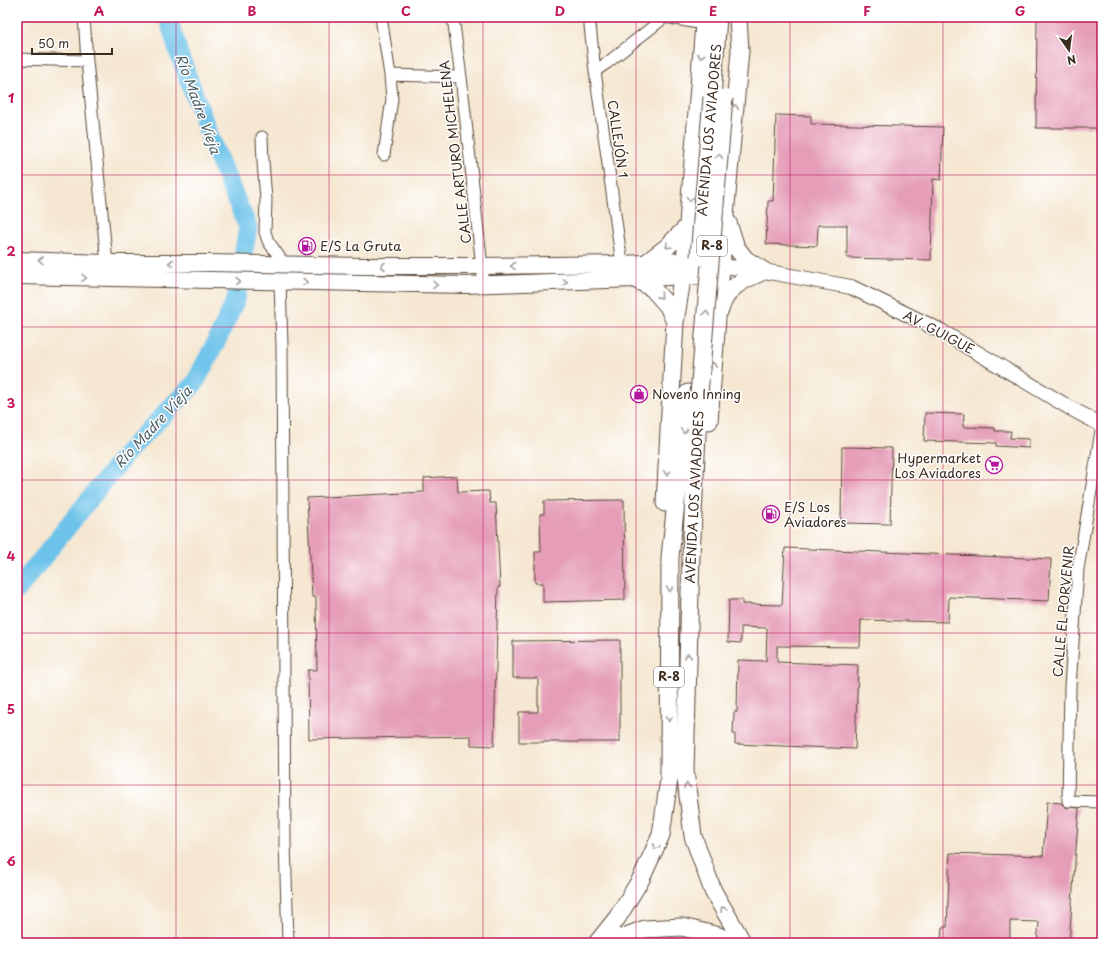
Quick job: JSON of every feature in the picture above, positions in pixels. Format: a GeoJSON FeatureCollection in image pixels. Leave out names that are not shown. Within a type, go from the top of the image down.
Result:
{"type":"FeatureCollection","features":[{"type":"Feature","properties":{"kind":"main road","name":"R-8"},"geometry":{"type":"LineString","coordinates":[[721,271],[740,51],[738,17]]}},
{"type":"Feature","properties":{"kind":"main road","name":"AVENIDA LOS AVIADORES"},"geometry":{"type":"LineString","coordinates":[[597,943],[617,918],[641,879],[661,835],[669,779],[670,557],[693,393],[718,98],[716,20]]}},
{"type":"Feature","properties":{"kind":"main road"},"geometry":{"type":"LineString","coordinates":[[684,269],[688,226],[716,20]]}},
{"type":"Feature","properties":{"kind":"main road"},"geometry":{"type":"LineString","coordinates":[[725,216],[736,247],[745,259],[764,271]]}},
{"type":"Feature","properties":{"kind":"main road"},"geometry":{"type":"LineString","coordinates":[[646,263],[667,247],[688,226]]}},
{"type":"Feature","properties":{"kind":"main road"},"geometry":{"type":"LineString","coordinates":[[17,260],[107,263],[210,263],[356,266],[482,266],[646,263],[684,269],[721,271],[703,498],[691,556]]}},
{"type":"Feature","properties":{"kind":"main road"},"geometry":{"type":"LineString","coordinates":[[17,276],[484,285],[635,279],[684,269]]}},
{"type":"Feature","properties":{"kind":"main road","name":"R-8"},"geometry":{"type":"LineString","coordinates":[[670,557],[665,511],[675,322],[684,269]]}},
{"type":"Feature","properties":{"kind":"main road"},"geometry":{"type":"LineString","coordinates":[[717,322],[722,302],[729,292],[744,280],[764,271]]}},
{"type":"Feature","properties":{"kind":"main road"},"geometry":{"type":"LineString","coordinates":[[635,279],[652,288],[668,306],[675,322]]}},
{"type":"Feature","properties":{"kind":"main road","name":"AVENIDA LOS AVIADORES"},"geometry":{"type":"LineString","coordinates":[[693,393],[691,556],[685,771],[692,836],[713,891],[743,943]]}},
{"type":"Feature","properties":{"kind":"main road"},"geometry":{"type":"LineString","coordinates":[[608,943],[645,929],[682,927],[719,936],[729,943]]}},
{"type":"Feature","properties":{"kind":"street"},"geometry":{"type":"LineString","coordinates":[[84,17],[107,263]]}},
{"type":"Feature","properties":{"kind":"street"},"geometry":{"type":"LineString","coordinates":[[381,17],[390,75],[392,99],[384,155]]}},
{"type":"Feature","properties":{"kind":"street","name":"CALLE ARTURO MICHELENA"},"geometry":{"type":"LineString","coordinates":[[453,17],[484,285]]}},
{"type":"Feature","properties":{"kind":"street","name":"CALLEJÓN 1"},"geometry":{"type":"LineString","coordinates":[[589,17],[595,71],[622,264]]}},
{"type":"Feature","properties":{"kind":"street"},"geometry":{"type":"LineString","coordinates":[[595,71],[665,17],[716,20]]}},
{"type":"Feature","properties":{"kind":"street"},"geometry":{"type":"LineString","coordinates":[[17,59],[87,61]]}},
{"type":"Feature","properties":{"kind":"street"},"geometry":{"type":"LineString","coordinates":[[390,75],[461,77]]}},
{"type":"Feature","properties":{"kind":"street"},"geometry":{"type":"LineString","coordinates":[[262,137],[266,199],[265,232],[268,241],[285,264]]}},
{"type":"Feature","properties":{"kind":"street","name":"AV. GUIGUE"},"geometry":{"type":"LineString","coordinates":[[721,271],[764,271],[851,287],[941,331],[1070,408],[1102,425]]}},
{"type":"Feature","properties":{"kind":"street"},"geometry":{"type":"LineString","coordinates":[[273,282],[282,346],[285,842],[288,943]]}},
{"type":"Feature","properties":{"kind":"street","name":"CALLE EL PORVENIR"},"geometry":{"type":"LineString","coordinates":[[1102,425],[1078,569],[1070,687],[1068,801],[1102,802]]}},
{"type":"Feature","properties":{"kind":"green space"},"geometry":{"type":"Polygon","coordinates":[[[681,937],[703,943],[636,943],[648,939],[681,937]]]}},
{"type":"Feature","properties":{"kind":"building"},"geometry":{"type":"Polygon","coordinates":[[[1037,18],[1102,18],[1102,128],[1036,128],[1037,18]]]}},
{"type":"Feature","properties":{"kind":"building"},"geometry":{"type":"Polygon","coordinates":[[[776,115],[811,116],[811,124],[943,127],[941,180],[933,179],[931,260],[847,258],[847,225],[818,225],[817,246],[766,244],[768,201],[773,201],[776,115]]]}},
{"type":"Feature","properties":{"kind":"building"},"geometry":{"type":"Polygon","coordinates":[[[925,413],[964,414],[963,427],[995,428],[995,431],[1011,431],[1010,438],[1029,439],[1029,448],[996,446],[996,443],[924,441],[925,413]]]}},
{"type":"Feature","properties":{"kind":"building"},"geometry":{"type":"Polygon","coordinates":[[[842,447],[892,448],[890,524],[841,523],[842,447]]]}},
{"type":"Feature","properties":{"kind":"building"},"geometry":{"type":"Polygon","coordinates":[[[457,476],[458,492],[489,491],[490,503],[496,503],[500,587],[498,587],[494,746],[471,745],[471,736],[309,739],[308,670],[317,670],[316,597],[312,597],[307,498],[424,492],[424,478],[457,476]]]}},
{"type":"Feature","properties":{"kind":"building"},"geometry":{"type":"Polygon","coordinates":[[[624,500],[625,600],[543,602],[543,583],[535,583],[535,552],[541,552],[540,514],[544,514],[544,501],[624,500]]]}},
{"type":"Feature","properties":{"kind":"building"},"geometry":{"type":"Polygon","coordinates":[[[785,548],[1051,559],[1049,601],[949,597],[948,622],[861,620],[860,647],[777,646],[777,662],[858,665],[855,749],[735,744],[735,734],[733,734],[734,712],[737,712],[738,660],[766,661],[767,628],[741,627],[741,643],[728,642],[729,600],[742,600],[742,604],[782,605],[785,548]]]}},
{"type":"Feature","properties":{"kind":"building"},"geometry":{"type":"Polygon","coordinates":[[[620,640],[620,742],[519,742],[519,712],[538,712],[538,678],[513,678],[513,641],[620,640]]]}},
{"type":"Feature","properties":{"kind":"building"},"geometry":{"type":"Polygon","coordinates":[[[1047,802],[1061,803],[1065,807],[1079,808],[1069,943],[1037,943],[1039,922],[1010,921],[1010,943],[941,943],[942,927],[947,927],[950,853],[1043,856],[1047,802]]]}},
{"type":"Feature","properties":{"kind":"waterway","name":"Río Madre Vieja"},"geometry":{"type":"LineString","coordinates":[[17,590],[128,451],[195,383],[236,299],[248,227],[216,153],[178,51],[168,17]]}},
{"type":"Feature","properties":{"kind":"place","name":"E/S La Gruta"},"geometry":{"type":"Point","coordinates":[307,246]}},
{"type":"Feature","properties":{"kind":"place","name":"Noveno Inning"},"geometry":{"type":"Point","coordinates":[639,394]}},
{"type":"Feature","properties":{"kind":"place","name":"Hypermarket Los Aviadores"},"geometry":{"type":"Point","coordinates":[994,465]}},
{"type":"Feature","properties":{"kind":"place","name":"E/S Los Aviadores"},"geometry":{"type":"Point","coordinates":[771,514]}}]}
